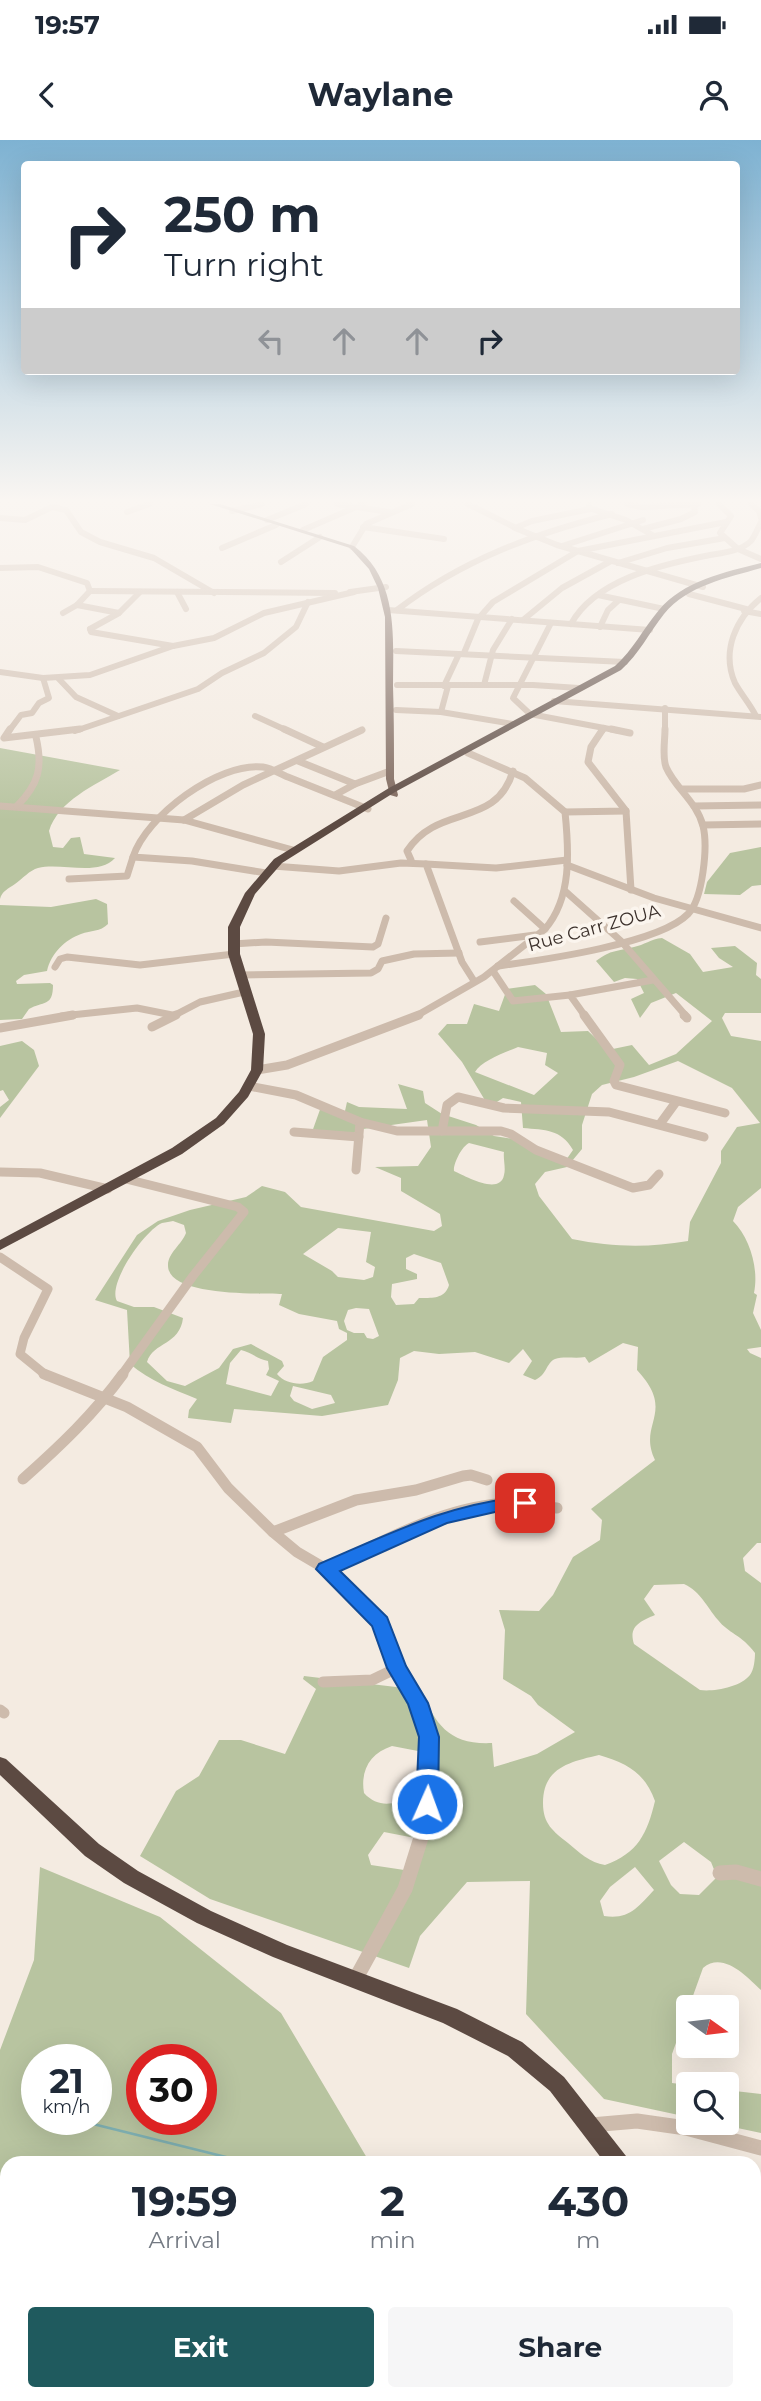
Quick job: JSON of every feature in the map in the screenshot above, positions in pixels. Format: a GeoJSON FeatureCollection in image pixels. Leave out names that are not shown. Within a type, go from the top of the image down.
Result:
{"type":"FeatureCollection","features":[{"type":"Feature","properties":{"kind":"highway"},"geometry":{"type":"LineString","coordinates":[[0,1246],[177,1151],[220,1121],[249,1086],[257,1070],[259,1034],[239,975],[233,949],[234,928],[246,901],[269,870],[293,850],[362,810],[627,663],[640,650],[664,610]]}},
{"type":"Feature","properties":{"kind":"highway"},"geometry":{"type":"LineString","coordinates":[[653,630],[670,610]]}},
{"type":"Feature","properties":{"kind":"highway"},"geometry":{"type":"LineString","coordinates":[[461,755],[532,715]]}},
{"type":"Feature","properties":{"kind":"highway"},"geometry":{"type":"LineString","coordinates":[[0,1764],[92,1850],[131,1877],[204,1917],[280,1951],[450,2016],[515,2049],[557,2084],[613,2156]]}},
{"type":"Feature","properties":{"kind":"main road"},"geometry":{"type":"LineString","coordinates":[[393,610],[397,684],[393,696],[396,710],[392,740],[395,791]]}},
{"type":"Feature","properties":{"kind":"main road"},"geometry":{"type":"LineString","coordinates":[[393,610],[390,771],[395,791]]}},
{"type":"Feature","properties":{"kind":"street"},"geometry":{"type":"LineString","coordinates":[[63,613],[69,610]]}},
{"type":"Feature","properties":{"kind":"street"},"geometry":{"type":"LineString","coordinates":[[101,610],[119,613]]}},
{"type":"Feature","properties":{"kind":"street"},"geometry":{"type":"LineString","coordinates":[[123,610],[89,631],[107,637],[173,646]]}},
{"type":"Feature","properties":{"kind":"street"},"geometry":{"type":"LineString","coordinates":[[0,672],[43,678],[90,675],[173,646],[214,638],[264,613],[278,610]]}},
{"type":"Feature","properties":{"kind":"street"},"geometry":{"type":"LineString","coordinates":[[43,678],[49,698],[39,703],[32,713],[21,715],[3,737],[36,737],[72,732],[198,689],[226,671],[278,646],[300,621],[305,610]]}},
{"type":"Feature","properties":{"kind":"street"},"geometry":{"type":"LineString","coordinates":[[393,610],[653,630]]}},
{"type":"Feature","properties":{"kind":"street"},"geometry":{"type":"LineString","coordinates":[[441,712],[446,686],[486,610]]}},
{"type":"Feature","properties":{"kind":"street"},"geometry":{"type":"LineString","coordinates":[[523,620],[536,610]]}},
{"type":"Feature","properties":{"kind":"street"},"geometry":{"type":"LineString","coordinates":[[571,624],[580,610]]}},
{"type":"Feature","properties":{"kind":"street"},"geometry":{"type":"LineString","coordinates":[[600,627],[609,610]]}},
{"type":"Feature","properties":{"kind":"street"},"geometry":{"type":"LineString","coordinates":[[758,717],[739,690],[730,663],[734,631],[745,610],[761,614]]}},
{"type":"Feature","properties":{"kind":"street"},"geometry":{"type":"LineString","coordinates":[[484,685],[492,656],[512,619]]}},
{"type":"Feature","properties":{"kind":"street"},"geometry":{"type":"LineString","coordinates":[[551,623],[531,657],[522,683],[513,698],[532,715],[630,733]]}},
{"type":"Feature","properties":{"kind":"street"},"geometry":{"type":"LineString","coordinates":[[396,651],[627,663]]}},
{"type":"Feature","properties":{"kind":"street"},"geometry":{"type":"LineString","coordinates":[[58,678],[62,686],[79,698],[118,716]]}},
{"type":"Feature","properties":{"kind":"street"},"geometry":{"type":"LineString","coordinates":[[397,684],[446,686],[522,683],[581,689]]}},
{"type":"Feature","properties":{"kind":"street"},"geometry":{"type":"LineString","coordinates":[[557,701],[758,717]]}},
{"type":"Feature","properties":{"kind":"street"},"geometry":{"type":"LineString","coordinates":[[750,705],[758,704]]}},
{"type":"Feature","properties":{"kind":"street"},"geometry":{"type":"LineString","coordinates":[[665,708],[665,762],[694,806],[703,825],[703,864],[692,908]]}},
{"type":"Feature","properties":{"kind":"street"},"geometry":{"type":"LineString","coordinates":[[396,710],[441,712],[513,724]]}},
{"type":"Feature","properties":{"kind":"street"},"geometry":{"type":"LineString","coordinates":[[255,716],[323,747]]}},
{"type":"Feature","properties":{"kind":"street"},"geometry":{"type":"LineString","coordinates":[[604,728],[591,747],[588,762],[626,811],[631,890]]}},
{"type":"Feature","properties":{"kind":"street"},"geometry":{"type":"LineString","coordinates":[[184,820],[209,804],[362,730]]}},
{"type":"Feature","properties":{"kind":"street"},"geometry":{"type":"LineString","coordinates":[[17,806],[37,786],[40,765],[36,737]]}},
{"type":"Feature","properties":{"kind":"street"},"geometry":{"type":"LineString","coordinates":[[257,1070],[287,1065],[391,1028],[495,969],[553,920],[565,891],[568,819],[565,812],[541,790],[513,771],[461,755]]}},
{"type":"Feature","properties":{"kind":"street"},"geometry":{"type":"LineString","coordinates":[[298,761],[355,784]]}},
{"type":"Feature","properties":{"kind":"street"},"geometry":{"type":"LineString","coordinates":[[69,879],[127,876],[139,839],[156,818],[189,793],[236,772],[256,767],[335,795],[362,810]]}},
{"type":"Feature","properties":{"kind":"street"},"geometry":{"type":"LineString","coordinates":[[335,795],[370,776],[390,771]]}},
{"type":"Feature","properties":{"kind":"street"},"geometry":{"type":"LineString","coordinates":[[411,860],[407,851],[410,844],[431,826],[485,808],[503,797],[511,784],[513,771]]}},
{"type":"Feature","properties":{"kind":"street"},"geometry":{"type":"LineString","coordinates":[[683,789],[744,789],[761,785]]}},
{"type":"Feature","properties":{"kind":"street"},"geometry":{"type":"LineString","coordinates":[[694,806],[761,805]]}},
{"type":"Feature","properties":{"kind":"street"},"geometry":{"type":"LineString","coordinates":[[0,806],[184,820],[293,850]]}},
{"type":"Feature","properties":{"kind":"street"},"geometry":{"type":"LineString","coordinates":[[565,812],[626,811]]}},
{"type":"Feature","properties":{"kind":"street"},"geometry":{"type":"LineString","coordinates":[[703,825],[761,824]]}},
{"type":"Feature","properties":{"kind":"street"},"geometry":{"type":"LineString","coordinates":[[132,857],[192,860],[269,870],[360,870],[411,860],[473,871],[567,863],[631,890],[761,928]]}},
{"type":"Feature","properties":{"kind":"street"},"geometry":{"type":"LineString","coordinates":[[426,864],[459,953],[474,981]]}},
{"type":"Feature","properties":{"kind":"street"},"geometry":{"type":"LineString","coordinates":[[565,891],[621,941],[687,1018]]}},
{"type":"Feature","properties":{"kind":"street"},"geometry":{"type":"LineString","coordinates":[[514,901],[545,929]]}},
{"type":"Feature","properties":{"kind":"street","name":"Rue Carr ZOUA"},"geometry":{"type":"LineString","coordinates":[[495,969],[558,958],[621,941],[675,923],[687,916],[692,908]]}},
{"type":"Feature","properties":{"kind":"street"},"geometry":{"type":"LineString","coordinates":[[382,961],[378,957],[376,946],[386,918]]}},
{"type":"Feature","properties":{"kind":"street"},"geometry":{"type":"LineString","coordinates":[[480,942],[536,935]]}},
{"type":"Feature","properties":{"kind":"street"},"geometry":{"type":"LineString","coordinates":[[55,967],[60,959],[67,957],[140,965],[266,942],[376,946]]}},
{"type":"Feature","properties":{"kind":"street"},"geometry":{"type":"LineString","coordinates":[[382,961],[414,954],[459,953]]}},
{"type":"Feature","properties":{"kind":"street"},"geometry":{"type":"LineString","coordinates":[[239,975],[371,973],[378,969],[382,961]]}},
{"type":"Feature","properties":{"kind":"street"},"geometry":{"type":"LineString","coordinates":[[495,969],[510,1000],[570,995],[653,980]]}},
{"type":"Feature","properties":{"kind":"street"},"geometry":{"type":"LineString","coordinates":[[152,1027],[200,1002],[244,992]]}},
{"type":"Feature","properties":{"kind":"street"},"geometry":{"type":"LineString","coordinates":[[570,995],[620,1065],[614,1081],[616,1085],[725,1114]]}},
{"type":"Feature","properties":{"kind":"street"},"geometry":{"type":"LineString","coordinates":[[0,1028],[100,1010],[157,1008],[172,1015]]}},
{"type":"Feature","properties":{"kind":"street"},"geometry":{"type":"LineString","coordinates":[[249,1086],[296,1095],[360,1122],[397,1131],[487,1130],[511,1134],[536,1150],[633,1188],[649,1185],[659,1174]]}},
{"type":"Feature","properties":{"kind":"street"},"geometry":{"type":"LineString","coordinates":[[442,1131],[447,1105],[458,1097],[508,1109],[609,1112],[704,1137]]}},
{"type":"Feature","properties":{"kind":"street"},"geometry":{"type":"LineString","coordinates":[[660,1124],[676,1101]]}},
{"type":"Feature","properties":{"kind":"street"},"geometry":{"type":"LineString","coordinates":[[356,1170],[360,1122]]}},
{"type":"Feature","properties":{"kind":"street"},"geometry":{"type":"LineString","coordinates":[[294,1132],[359,1137]]}},
{"type":"Feature","properties":{"kind":"street"},"geometry":{"type":"LineString","coordinates":[[0,1172],[47,1174],[108,1189]]}},
{"type":"Feature","properties":{"kind":"street"},"geometry":{"type":"LineString","coordinates":[[23,1479],[60,1446],[105,1399],[193,1276],[244,1212],[239,1207],[126,1179]]}},
{"type":"Feature","properties":{"kind":"street"},"geometry":{"type":"LineString","coordinates":[[0,1257],[48,1289],[24,1338],[20,1354],[49,1378],[145,1416],[186,1438],[197,1447],[229,1488],[273,1532],[326,1569],[380,1622],[397,1668],[418,1703],[429,1737],[424,1828],[405,1889],[355,1980]]}},
{"type":"Feature","properties":{"kind":"street"},"geometry":{"type":"LineString","coordinates":[[273,1532],[356,1500],[416,1490],[463,1476],[471,1475],[487,1480]]}},
{"type":"Feature","properties":{"kind":"street"},"geometry":{"type":"LineString","coordinates":[[326,1569],[443,1518],[495,1505],[525,1503],[557,1508]]}},
{"type":"Feature","properties":{"kind":"street"},"geometry":{"type":"LineString","coordinates":[[323,1682],[347,1683],[375,1679],[390,1675],[397,1668]]}},
{"type":"Feature","properties":{"kind":"street"},"geometry":{"type":"LineString","coordinates":[[720,1873],[736,1872],[761,1879]]}},
{"type":"Feature","properties":{"kind":"street"},"geometry":{"type":"LineString","coordinates":[[591,2125],[637,2120],[686,2128],[761,2148]]}},
{"type":"Feature","properties":{"kind":"green space"},"geometry":{"type":"Polygon","coordinates":[[[0,748],[120,770],[69,802],[60,811],[49,831],[53,847],[63,848],[71,838],[80,837],[84,854],[115,858],[99,867],[35,869],[6,890],[0,899],[0,748]]]}},
{"type":"Feature","properties":{"kind":"green space"},"geometry":{"type":"Polygon","coordinates":[[[761,847],[761,885],[752,886],[740,895],[704,894],[707,882],[730,853],[761,847]]]}},
{"type":"Feature","properties":{"kind":"green space"},"geometry":{"type":"Polygon","coordinates":[[[96,899],[107,904],[108,924],[64,944],[55,953],[47,971],[24,975],[16,981],[17,984],[50,983],[53,985],[53,992],[49,1000],[29,1009],[22,1019],[0,1020],[0,905],[51,907],[96,899]]]}},
{"type":"Feature","properties":{"kind":"green space"},"geometry":{"type":"Polygon","coordinates":[[[662,938],[690,954],[703,972],[733,967],[719,958],[711,948],[735,946],[757,963],[756,975],[761,979],[761,1013],[725,1013],[722,1018],[731,1036],[761,1041],[761,1188],[738,1207],[733,1221],[752,1254],[754,1293],[757,1295],[753,1313],[761,1330],[761,1347],[747,1349],[761,1358],[761,1543],[757,1543],[743,1558],[745,1571],[761,1583],[761,1990],[734,1967],[718,1962],[703,1968],[693,1995],[676,1995],[676,2043],[672,2054],[672,2083],[676,2084],[676,2114],[604,2099],[526,2014],[530,1881],[467,1882],[420,1936],[409,1968],[210,1899],[140,1856],[176,1791],[199,1776],[219,1740],[241,1740],[285,1754],[316,1689],[303,1679],[304,1676],[421,1690],[433,1714],[446,1731],[465,1741],[492,1743],[494,1767],[537,1754],[575,1732],[538,1705],[531,1696],[503,1679],[505,1630],[499,1610],[539,1611],[553,1595],[573,1557],[600,1540],[602,1520],[591,1509],[655,1460],[650,1436],[656,1408],[649,1385],[637,1370],[638,1347],[623,1343],[589,1363],[585,1357],[555,1359],[535,1380],[523,1375],[532,1361],[523,1349],[509,1363],[475,1352],[439,1354],[414,1351],[400,1358],[398,1380],[388,1405],[322,1416],[234,1409],[231,1423],[188,1418],[189,1410],[197,1399],[154,1380],[130,1364],[127,1310],[95,1300],[137,1235],[158,1221],[190,1210],[246,1197],[262,1186],[285,1192],[301,1207],[434,1231],[442,1226],[440,1214],[401,1191],[401,1178],[375,1167],[418,1166],[431,1147],[427,1120],[363,1129],[349,1135],[312,1132],[322,1104],[345,1111],[347,1102],[359,1107],[407,1109],[398,1084],[423,1091],[425,1103],[442,1114],[476,1125],[494,1136],[514,1139],[566,1160],[573,1150],[558,1134],[523,1128],[521,1102],[503,1098],[489,1107],[462,1062],[438,1034],[447,1024],[467,1024],[474,1004],[499,1011],[507,989],[535,985],[546,994],[561,1032],[588,1031],[608,1050],[632,1045],[649,1065],[676,1054],[712,1021],[676,993],[651,1003],[640,1018],[631,999],[644,993],[637,979],[625,978],[614,982],[596,961],[610,953],[662,938]],[[518,1047],[483,1064],[475,1072],[534,1095],[558,1073],[545,1065],[547,1053],[518,1047]],[[678,1061],[602,1085],[592,1094],[582,1125],[582,1149],[567,1167],[545,1172],[535,1184],[539,1196],[572,1239],[630,1246],[688,1241],[690,1222],[721,1163],[721,1151],[737,1127],[760,1123],[732,1088],[678,1061]],[[469,1143],[454,1171],[482,1183],[496,1184],[501,1181],[505,1172],[504,1152],[469,1143]],[[173,1221],[162,1223],[146,1236],[129,1258],[115,1293],[117,1301],[134,1307],[154,1307],[183,1318],[177,1333],[155,1350],[147,1362],[167,1381],[185,1386],[219,1368],[233,1349],[251,1344],[282,1361],[284,1366],[277,1374],[284,1380],[299,1384],[313,1381],[323,1357],[347,1340],[347,1333],[339,1329],[337,1321],[299,1314],[279,1305],[282,1294],[216,1291],[182,1283],[172,1275],[168,1265],[170,1256],[186,1233],[184,1225],[173,1221]],[[338,1228],[303,1254],[338,1277],[364,1280],[373,1277],[375,1267],[366,1262],[371,1232],[338,1228]],[[414,1254],[406,1258],[406,1269],[417,1274],[417,1279],[392,1284],[391,1297],[396,1305],[414,1304],[419,1298],[437,1297],[447,1290],[449,1285],[441,1263],[414,1254]],[[369,1309],[348,1310],[344,1321],[347,1330],[354,1333],[364,1333],[367,1338],[373,1339],[379,1336],[369,1309]],[[241,1350],[230,1363],[226,1384],[271,1396],[279,1381],[266,1375],[269,1369],[268,1361],[241,1350]],[[293,1386],[290,1396],[294,1401],[312,1409],[335,1403],[331,1395],[293,1386]],[[684,1584],[654,1585],[644,1599],[655,1615],[634,1628],[634,1644],[700,1690],[734,1686],[751,1673],[755,1653],[722,1624],[690,1587],[684,1584]],[[392,1746],[378,1753],[366,1769],[364,1793],[375,1801],[386,1804],[398,1802],[416,1787],[421,1776],[422,1764],[418,1751],[392,1746]],[[599,1755],[578,1761],[553,1774],[544,1791],[543,1810],[547,1822],[558,1835],[590,1860],[605,1865],[626,1855],[639,1841],[655,1801],[646,1783],[634,1770],[599,1755]],[[384,1832],[368,1855],[371,1865],[411,1871],[415,1838],[384,1832]],[[684,1842],[659,1861],[671,1885],[680,1894],[699,1895],[717,1877],[711,1862],[684,1842]],[[635,1867],[610,1887],[600,1901],[604,1916],[620,1916],[638,1907],[654,1890],[635,1867]]]}},
{"type":"Feature","properties":{"kind":"green space"},"geometry":{"type":"Polygon","coordinates":[[[22,1041],[34,1050],[39,1066],[0,1118],[0,1107],[9,1100],[3,1090],[0,1091],[0,1046],[22,1041]]]}},
{"type":"Feature","properties":{"kind":"green space"},"geometry":{"type":"Polygon","coordinates":[[[40,1867],[160,1917],[281,2013],[366,2156],[0,2156],[0,2050],[34,1960],[40,1867]]]}},
{"type":"Feature","properties":{"kind":"green space"},"geometry":{"type":"Polygon","coordinates":[[[739,2091],[761,2094],[761,2133],[739,2128],[739,2091]]]}},
{"type":"Feature","properties":{"kind":"waterway"},"geometry":{"type":"LineString","coordinates":[[112,2129],[222,2156]]}},
{"type":"Feature","properties":{"kind":"route"},"geometry":{"type":"LineString","coordinates":[[427,1804],[429,1737],[418,1703],[397,1668],[380,1622],[326,1569],[443,1518],[495,1505],[525,1503]]}}]}
